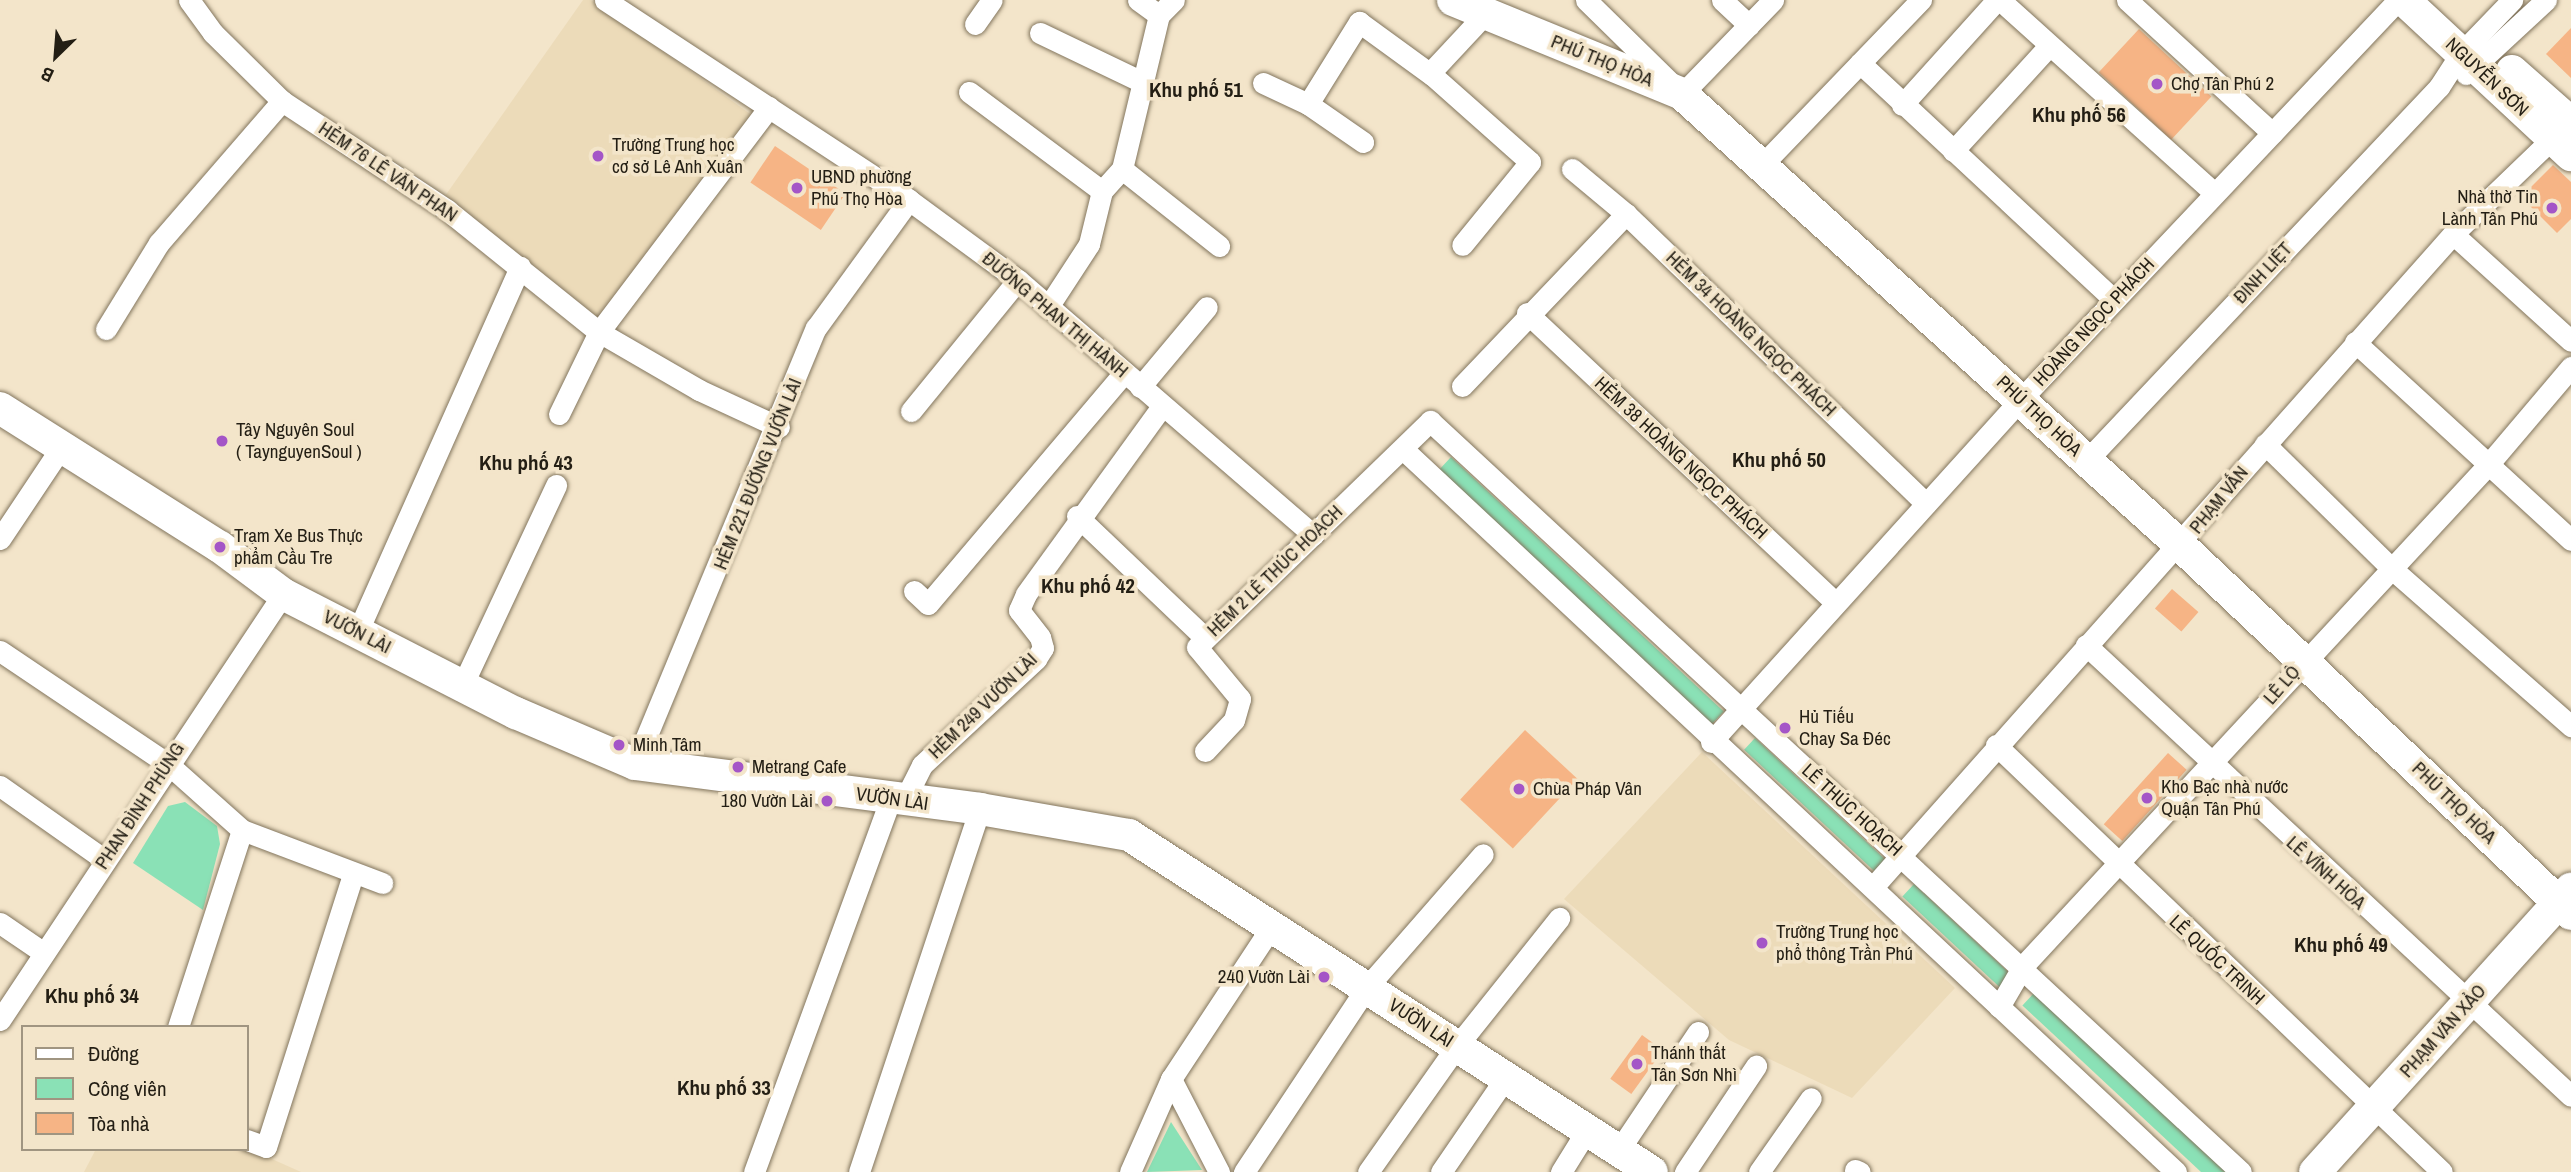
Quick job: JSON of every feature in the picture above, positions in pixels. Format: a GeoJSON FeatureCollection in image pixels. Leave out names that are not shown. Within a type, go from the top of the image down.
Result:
{"type":"FeatureCollection","features":[{"type":"Feature","properties":{"kind":"street","name":"HẺM 76 LÊ VĂN PHAN"},"geometry":{"type":"LineString","coordinates":[[189,0],[213,33],[282,101],[447,210],[599,332],[699,390],[779,427]]}},
{"type":"Feature","properties":{"kind":"street"},"geometry":{"type":"LineString","coordinates":[[975,24],[992,0]]}},
{"type":"Feature","properties":{"kind":"street"},"geometry":{"type":"LineString","coordinates":[[1048,307],[1089,244],[1102,191],[1122,169],[1140,81],[1166,7],[1138,0]]}},
{"type":"Feature","properties":{"kind":"street","name":"PHÚ THỌ HÒA"},"geometry":{"type":"LineString","coordinates":[[1453,0],[1682,94],[2021,399],[2567,902]]}},
{"type":"Feature","properties":{"kind":"street"},"geometry":{"type":"LineString","coordinates":[[1586,0],[1682,94],[1773,0]]}},
{"type":"Feature","properties":{"kind":"street"},"geometry":{"type":"LineString","coordinates":[[1722,0],[1749,25]]}},
{"type":"Feature","properties":{"kind":"street"},"geometry":{"type":"LineString","coordinates":[[1902,105],[1998,0],[2214,193]]}},
{"type":"Feature","properties":{"kind":"street"},"geometry":{"type":"LineString","coordinates":[[2127,0],[2272,133]]}},
{"type":"Feature","properties":{"kind":"street","name":"HOÀNG NGỌC PHÁCH"},"geometry":{"type":"LineString","coordinates":[[1711,742],[1739,707],[2021,399],[2398,0]]}},
{"type":"Feature","properties":{"kind":"street","name":"NGUYỄN SƠN"},"geometry":{"type":"LineString","coordinates":[[2404,0],[2476,53],[2567,131]]}},
{"type":"Feature","properties":{"kind":"street","name":"NGUYỄN SƠN"},"geometry":{"type":"LineString","coordinates":[[2435,0],[2476,53]]}},
{"type":"Feature","properties":{"kind":"street","name":"ĐINH LIỆT"},"geometry":{"type":"LineString","coordinates":[[2476,53],[2512,0]]}},
{"type":"Feature","properties":{"kind":"street","name":"ĐINH LIỆT"},"geometry":{"type":"LineString","coordinates":[[2087,460],[2439,86],[2476,53],[2546,0]]}},
{"type":"Feature","properties":{"kind":"street","name":"ĐƯỜNG PHAN THỊ HÀNH"},"geometry":{"type":"LineString","coordinates":[[608,1],[909,200],[1018,279],[1312,536]]}},
{"type":"Feature","properties":{"kind":"street"},"geometry":{"type":"LineString","coordinates":[[1761,166],[1860,63],[1914,2]]}},
{"type":"Feature","properties":{"kind":"street"},"geometry":{"type":"LineString","coordinates":[[1430,73],[1486,13]]}},
{"type":"Feature","properties":{"kind":"street"},"geometry":{"type":"LineString","coordinates":[[1308,104],[1359,22],[1430,73],[1530,162],[1462,245]]}},
{"type":"Feature","properties":{"kind":"street"},"geometry":{"type":"LineString","coordinates":[[1040,33],[1140,81]]}},
{"type":"Feature","properties":{"kind":"street"},"geometry":{"type":"LineString","coordinates":[[1953,151],[2049,46]]}},
{"type":"Feature","properties":{"kind":"street"},"geometry":{"type":"LineString","coordinates":[[1860,63],[1902,105],[2115,300]]}},
{"type":"Feature","properties":{"kind":"street"},"geometry":{"type":"LineString","coordinates":[[1263,83],[1308,104],[1363,142]]}},
{"type":"Feature","properties":{"kind":"street"},"geometry":{"type":"LineString","coordinates":[[969,92],[1102,191]]}},
{"type":"Feature","properties":{"kind":"street"},"geometry":{"type":"LineString","coordinates":[[106,329],[159,243],[282,101]]}},
{"type":"Feature","properties":{"kind":"street"},"geometry":{"type":"LineString","coordinates":[[559,414],[599,332],[769,107]]}},
{"type":"Feature","properties":{"kind":"street","name":"PHẠM VẤN"},"geometry":{"type":"LineString","coordinates":[[1873,887],[2086,645],[2181,546],[2265,444],[2453,234],[2567,131]]}},
{"type":"Feature","properties":{"kind":"street"},"geometry":{"type":"LineString","coordinates":[[1122,169],[1219,246]]}},
{"type":"Feature","properties":{"kind":"street","name":"HẺM 34 HOÀNG NGỌC PHÁCH"},"geometry":{"type":"LineString","coordinates":[[1573,169],[1626,214],[1926,504]]}},
{"type":"Feature","properties":{"kind":"street","name":"HẺM 221 ĐƯỜNG VƯỜN LÀI"},"geometry":{"type":"LineString","coordinates":[[635,764],[779,427],[816,328],[909,200]]}},
{"type":"Feature","properties":{"kind":"street"},"geometry":{"type":"LineString","coordinates":[[1461,386],[1527,313],[1626,214]]}},
{"type":"Feature","properties":{"kind":"street"},"geometry":{"type":"LineString","coordinates":[[2453,234],[2571,341]]}},
{"type":"Feature","properties":{"kind":"street"},"geometry":{"type":"LineString","coordinates":[[357,633],[520,267]]}},
{"type":"Feature","properties":{"kind":"street"},"geometry":{"type":"LineString","coordinates":[[911,411],[1018,279]]}},
{"type":"Feature","properties":{"kind":"street"},"geometry":{"type":"LineString","coordinates":[[914,591],[928,604],[1133,380],[1207,307]]}},
{"type":"Feature","properties":{"kind":"street","name":"HẺM 38 HOÀNG NGỌC PHÁCH"},"geometry":{"type":"LineString","coordinates":[[1527,313],[1835,602]]}},
{"type":"Feature","properties":{"kind":"street"},"geometry":{"type":"LineString","coordinates":[[2355,342],[2487,467],[2571,540]]}},
{"type":"Feature","properties":{"kind":"street","name":"LÊ LỘ"},"geometry":{"type":"LineString","coordinates":[[1999,1007],[2023,966],[2210,767],[2304,660],[2487,467],[2571,367]]}},
{"type":"Feature","properties":{"kind":"street","name":"HẺM 249 VƯỜN LÀI"},"geometry":{"type":"LineString","coordinates":[[897,801],[922,765],[1036,659],[1043,648],[1040,637],[1020,610],[1077,516],[1161,406]]}},
{"type":"Feature","properties":{"kind":"street","name":"VƯỜN LÀI"},"geometry":{"type":"LineString","coordinates":[[0,408],[62,446],[284,594],[463,686],[635,764],[897,801],[980,809],[1129,835],[1653,1172]]}},
{"type":"Feature","properties":{"kind":"street","name":"HẺM 2 LÊ THÚC HOẠCH"},"geometry":{"type":"LineString","coordinates":[[1205,751],[1234,720],[1240,699],[1197,647],[1404,450],[1424,427]]}},
{"type":"Feature","properties":{"kind":"street","name":"LÊ THÚC HOẠCH"},"geometry":{"type":"LineString","coordinates":[[1424,427],[1902,855],[2241,1172]]}},
{"type":"Feature","properties":{"kind":"street"},"geometry":{"type":"LineString","coordinates":[[2265,444],[2391,568],[2571,726]]}},
{"type":"Feature","properties":{"kind":"street"},"geometry":{"type":"LineString","coordinates":[[0,538],[62,446]]}},
{"type":"Feature","properties":{"kind":"street"},"geometry":{"type":"LineString","coordinates":[[1404,450],[1711,742],[1873,887],[2176,1172]]}},
{"type":"Feature","properties":{"kind":"street"},"geometry":{"type":"LineString","coordinates":[[463,686],[556,485]]}},
{"type":"Feature","properties":{"kind":"street"},"geometry":{"type":"LineString","coordinates":[[1077,516],[1205,638]]}},
{"type":"Feature","properties":{"kind":"street","name":"PHAN ĐÌNH PHÙNG"},"geometry":{"type":"LineString","coordinates":[[0,1020],[168,764],[284,594]]}},
{"type":"Feature","properties":{"kind":"street","name":"LÊ VĨNH HÒA"},"geometry":{"type":"LineString","coordinates":[[2086,645],[2210,767],[2571,1096]]}},
{"type":"Feature","properties":{"kind":"street"},"geometry":{"type":"LineString","coordinates":[[0,651],[168,764],[242,830],[382,883]]}},
{"type":"Feature","properties":{"kind":"street","name":"LÊ QUỐC TRINH"},"geometry":{"type":"LineString","coordinates":[[1996,745],[2116,864],[2442,1172]]}},
{"type":"Feature","properties":{"kind":"street"},"geometry":{"type":"LineString","coordinates":[[0,786],[105,860]]}},
{"type":"Feature","properties":{"kind":"street"},"geometry":{"type":"LineString","coordinates":[[754,1172],[897,801]]}},
{"type":"Feature","properties":{"kind":"street"},"geometry":{"type":"LineString","coordinates":[[859,1172],[980,809]]}},
{"type":"Feature","properties":{"kind":"street"},"geometry":{"type":"LineString","coordinates":[[179,1025],[242,830]]}},
{"type":"Feature","properties":{"kind":"street"},"geometry":{"type":"LineString","coordinates":[[1244,1172],[1367,987],[1483,854]]}},
{"type":"Feature","properties":{"kind":"street"},"geometry":{"type":"LineString","coordinates":[[248,1140],[266,1147],[353,874]]}},
{"type":"Feature","properties":{"kind":"street","name":"PHẠM VĂN XẢO"},"geometry":{"type":"LineString","coordinates":[[2315,1172],[2469,1002],[2567,902]]}},
{"type":"Feature","properties":{"kind":"street"},"geometry":{"type":"LineString","coordinates":[[1368,1172],[1457,1046],[1559,918]]}},
{"type":"Feature","properties":{"kind":"street"},"geometry":{"type":"LineString","coordinates":[[0,923],[44,953]]}},
{"type":"Feature","properties":{"kind":"street"},"geometry":{"type":"LineString","coordinates":[[1130,1172],[1171,1079],[1272,926]]}},
{"type":"Feature","properties":{"kind":"street"},"geometry":{"type":"LineString","coordinates":[[1619,1150],[1698,1032]]}},
{"type":"Feature","properties":{"kind":"street"},"geometry":{"type":"LineString","coordinates":[[1685,1172],[1756,1066]]}},
{"type":"Feature","properties":{"kind":"street"},"geometry":{"type":"LineString","coordinates":[[1441,1172],[1506,1077]]}},
{"type":"Feature","properties":{"kind":"street"},"geometry":{"type":"LineString","coordinates":[[1171,1079],[1219,1172]]}},
{"type":"Feature","properties":{"kind":"street"},"geometry":{"type":"LineString","coordinates":[[1759,1172],[1811,1098]]}},
{"type":"Feature","properties":{"kind":"street"},"geometry":{"type":"LineString","coordinates":[[1562,1172],[1587,1130]]}},
{"type":"Feature","properties":{"kind":"shaded area","name":"Trường Trung học cơ sở Lê Anh Xuân"},"geometry":{"type":"Polygon","coordinates":[[[583,0],[591,0],[753,116],[598,321],[445,196],[583,0]]]}},
{"type":"Feature","properties":{"kind":"shaded area","name":"Trường Trung học phổ thông Trần Phú"},"geometry":{"type":"Polygon","coordinates":[[[1702,752],[1955,988],[1852,1098],[1729,1040],[1564,899],[1702,752]]]}},
{"type":"Feature","properties":{"kind":"shaded area"},"geometry":{"type":"Polygon","coordinates":[[[248,1148],[301,1172],[84,1172],[95,1151],[248,1151],[248,1148]]]}},
{"type":"Feature","properties":{"kind":"green space"},"geometry":{"type":"Polygon","coordinates":[[[1451,457],[1724,711],[1712,725],[1439,470],[1451,457]]]}},
{"type":"Feature","properties":{"kind":"green space"},"geometry":{"type":"Polygon","coordinates":[[[1755,738],[1889,863],[1878,875],[1744,750],[1755,738]]]}},
{"type":"Feature","properties":{"kind":"green space"},"geometry":{"type":"Polygon","coordinates":[[[185,802],[217,826],[220,844],[203,910],[133,863],[168,806],[185,802]]]}},
{"type":"Feature","properties":{"kind":"green space"},"geometry":{"type":"Polygon","coordinates":[[[1914,884],[2011,975],[2000,987],[1902,896],[1914,884]]]}},
{"type":"Feature","properties":{"kind":"green space"},"geometry":{"type":"Polygon","coordinates":[[[2034,993],[2226,1172],[2201,1172],[2022,1005],[2034,993]]]}},
{"type":"Feature","properties":{"kind":"green space"},"geometry":{"type":"Polygon","coordinates":[[[1171,1122],[1202,1170],[1147,1172],[1171,1122]]]}},
{"type":"Feature","properties":{"kind":"building"},"geometry":{"type":"Polygon","coordinates":[[[2571,28],[2571,78],[2546,54],[2571,28]]]}},
{"type":"Feature","properties":{"kind":"building","name":"Chợ Tân Phú 2"},"geometry":{"type":"Polygon","coordinates":[[[2139,29],[2211,97],[2171,140],[2099,72],[2139,29]]]}},
{"type":"Feature","properties":{"kind":"building","name":"UBND phường Phú Thọ Hòa"},"geometry":{"type":"Polygon","coordinates":[[[775,146],[845,194],[821,230],[750,182],[775,146]]]}},
{"type":"Feature","properties":{"kind":"building","name":"Nhà thờ Tin Lành Tân Phú"},"geometry":{"type":"Polygon","coordinates":[[[2553,165],[2571,182],[2571,219],[2557,233],[2521,197],[2553,165]]]}},
{"type":"Feature","properties":{"kind":"building"},"geometry":{"type":"Polygon","coordinates":[[[2172,589],[2198,612],[2181,632],[2155,609],[2172,589]]]}},
{"type":"Feature","properties":{"kind":"building","name":"Chùa Pháp Vân"},"geometry":{"type":"Polygon","coordinates":[[[1525,730],[1578,779],[1513,849],[1460,799],[1525,730]]]}},
{"type":"Feature","properties":{"kind":"building","name":"Kho Bạc nhà nước Quận Tân Phú"},"geometry":{"type":"Polygon","coordinates":[[[2168,753],[2187,770],[2122,841],[2104,824],[2168,753]]]}},
{"type":"Feature","properties":{"kind":"building","name":"Thánh thất Tân Sơn Nhì"},"geometry":{"type":"Polygon","coordinates":[[[1642,1035],[1663,1050],[1631,1094],[1610,1079],[1642,1035]]]}},
{"type":"Feature","properties":{"kind":"place","name":"Chợ Tân Phú 2"},"geometry":{"type":"Point","coordinates":[2157,84]}},
{"type":"Feature","properties":{"kind":"place","name":"Trường Trung học cơ sở Lê Anh Xuân"},"geometry":{"type":"Point","coordinates":[598,156]}},
{"type":"Feature","properties":{"kind":"place","name":"UBND phường Phú Thọ Hòa"},"geometry":{"type":"Point","coordinates":[797,188]}},
{"type":"Feature","properties":{"kind":"place","name":"Nhà thờ Tin Lành Tân Phú"},"geometry":{"type":"Point","coordinates":[2552,208]}},
{"type":"Feature","properties":{"kind":"place","name":"Tây Nguyên Soul ( TaynguyenSoul )"},"geometry":{"type":"Point","coordinates":[222,441]}},
{"type":"Feature","properties":{"kind":"place","name":"Trạm Xe Bus Thực phẩm Cầu Tre"},"geometry":{"type":"Point","coordinates":[220,547]}},
{"type":"Feature","properties":{"kind":"place","name":"Hủ Tiếu Chay Sa Đéc"},"geometry":{"type":"Point","coordinates":[1785,728]}},
{"type":"Feature","properties":{"kind":"place","name":"Minh Tâm"},"geometry":{"type":"Point","coordinates":[619,745]}},
{"type":"Feature","properties":{"kind":"place","name":"Metrang Cafe"},"geometry":{"type":"Point","coordinates":[738,767]}},
{"type":"Feature","properties":{"kind":"place","name":"Chùa Pháp Vân"},"geometry":{"type":"Point","coordinates":[1519,789]}},
{"type":"Feature","properties":{"kind":"place","name":"Kho Bạc nhà nước Quận Tân Phú"},"geometry":{"type":"Point","coordinates":[2147,798]}},
{"type":"Feature","properties":{"kind":"place","name":"180 Vườn Lài"},"geometry":{"type":"Point","coordinates":[827,801]}},
{"type":"Feature","properties":{"kind":"place","name":"Trường Trung học phổ thông Trần Phú"},"geometry":{"type":"Point","coordinates":[1762,943]}},
{"type":"Feature","properties":{"kind":"place","name":"240 Vườn Lài"},"geometry":{"type":"Point","coordinates":[1324,977]}},
{"type":"Feature","properties":{"kind":"place","name":"Thánh thất Tân Sơn Nhì"},"geometry":{"type":"Point","coordinates":[1637,1064]}},
{"type":"Feature","properties":{"kind":"district","name":"Khu phố 51"},"geometry":{"type":"Point","coordinates":[1196,90]}},
{"type":"Feature","properties":{"kind":"district","name":"Khu phố 56"},"geometry":{"type":"Point","coordinates":[2079,115]}},
{"type":"Feature","properties":{"kind":"district","name":"Khu phố 50"},"geometry":{"type":"Point","coordinates":[1779,460]}},
{"type":"Feature","properties":{"kind":"district","name":"Khu phố 43"},"geometry":{"type":"Point","coordinates":[526,463]}},
{"type":"Feature","properties":{"kind":"district","name":"Khu phố 42"},"geometry":{"type":"Point","coordinates":[1088,586]}},
{"type":"Feature","properties":{"kind":"district","name":"Khu phố 49"},"geometry":{"type":"Point","coordinates":[2341,945]}},
{"type":"Feature","properties":{"kind":"district","name":"Khu phố 34"},"geometry":{"type":"Point","coordinates":[92,996]}},
{"type":"Feature","properties":{"kind":"district","name":"Khu phố 33"},"geometry":{"type":"Point","coordinates":[724,1088]}}]}
